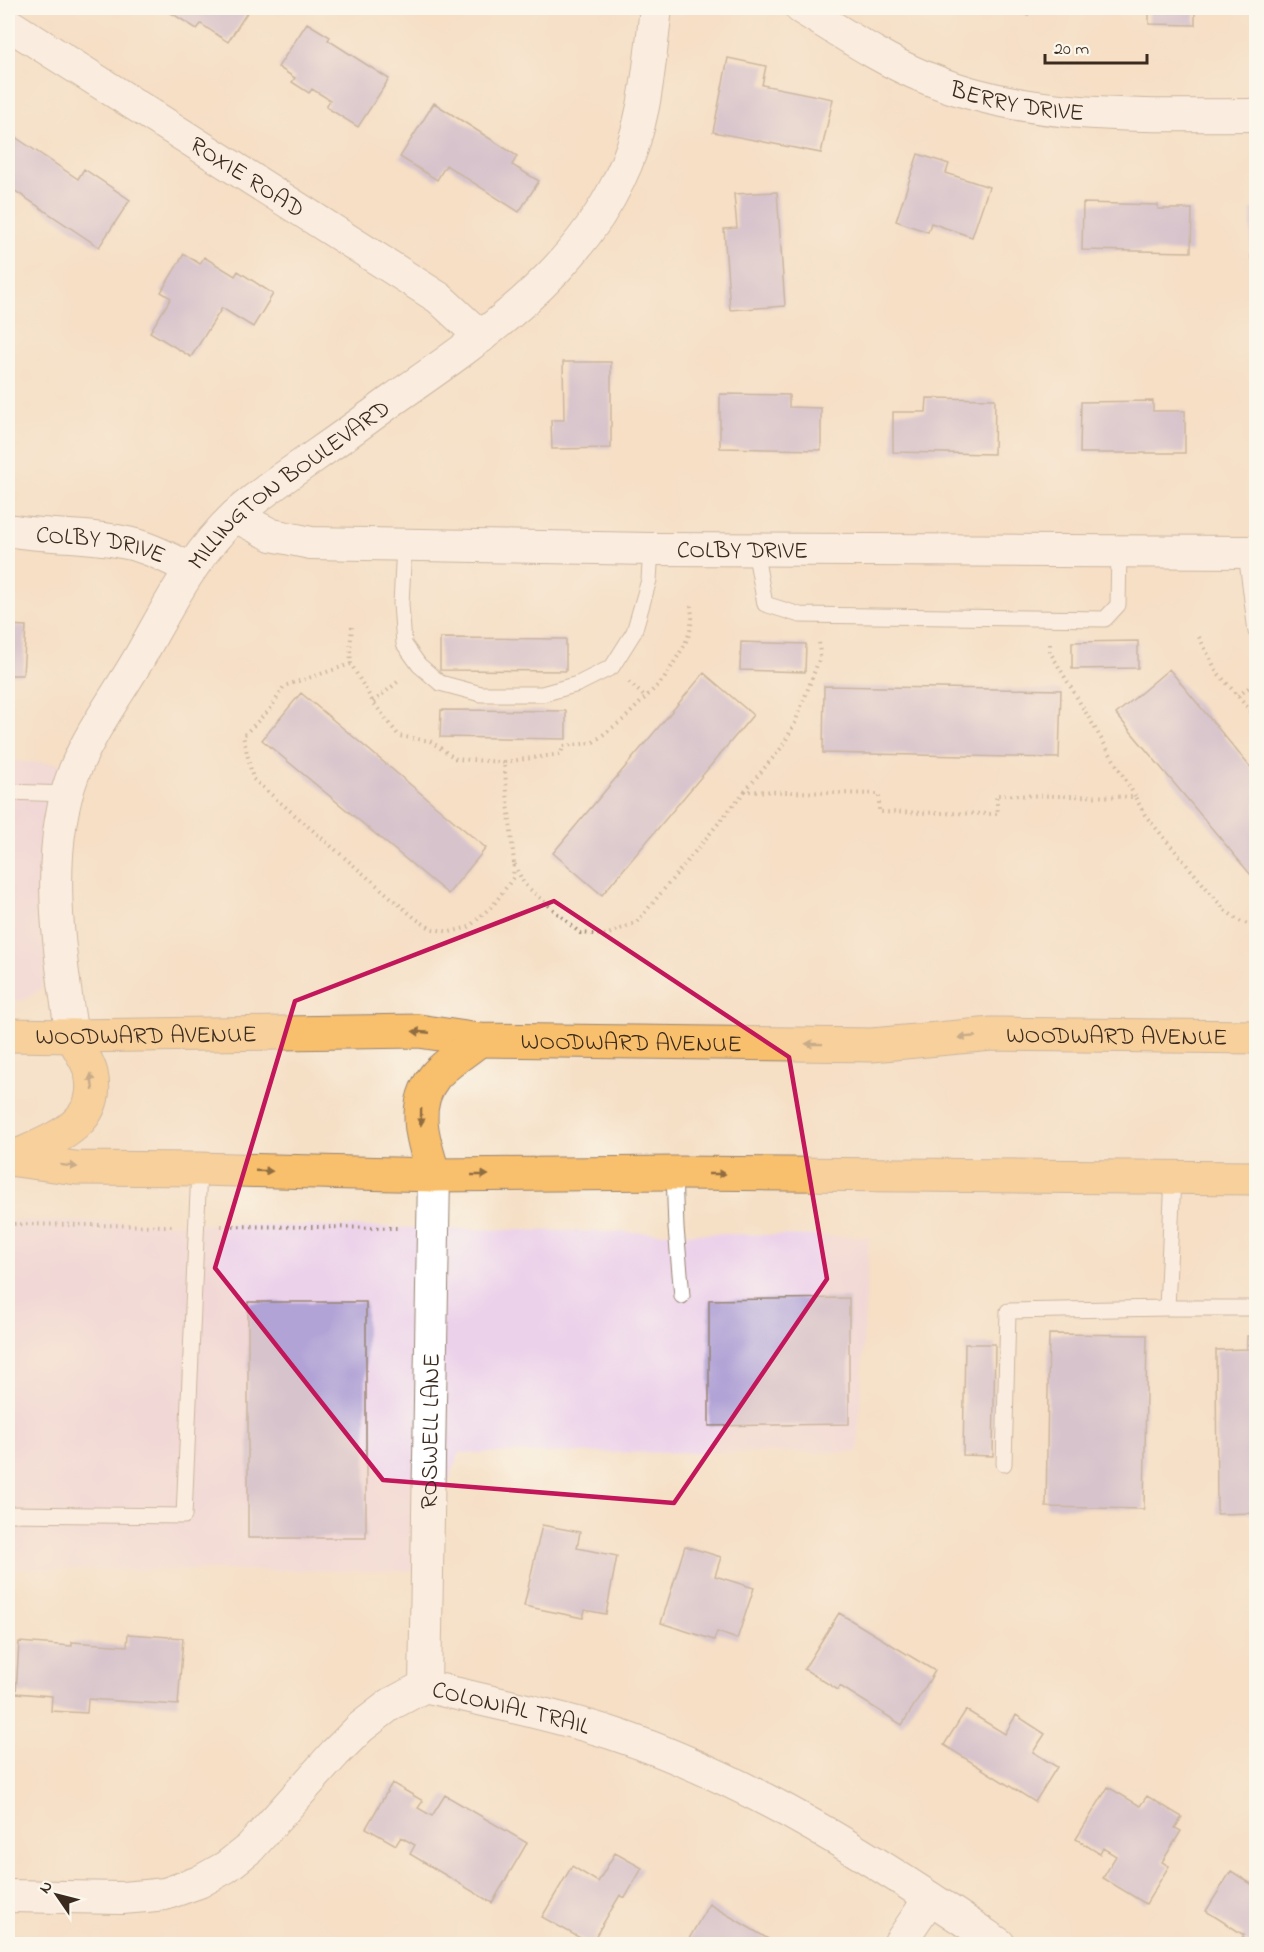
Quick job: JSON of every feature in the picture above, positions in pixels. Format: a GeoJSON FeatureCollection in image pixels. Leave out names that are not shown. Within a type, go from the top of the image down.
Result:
{"type":"FeatureCollection","features":[{"type":"Feature","properties":{"kind":"main road","name":"WOODWARD AVENUE"},"geometry":{"type":"LineString","coordinates":[[8,1035],[419,1031],[479,1040],[872,1045],[992,1034],[1257,1037]]}},
{"type":"Feature","properties":{"kind":"main road"},"geometry":{"type":"LineString","coordinates":[[9,1159],[64,1134],[85,1116],[93,1093],[90,1071],[72,1036]]}},
{"type":"Feature","properties":{"kind":"main road"},"geometry":{"type":"LineString","coordinates":[[434,1175],[422,1137],[420,1114],[423,1097],[435,1076],[479,1040]]}},
{"type":"Feature","properties":{"kind":"main road"},"geometry":{"type":"LineString","coordinates":[[9,1159],[76,1168],[434,1175],[674,1173],[1257,1178]]}},
{"type":"Feature","properties":{"kind":"street","name":"MILLINGTON BOULEVARD"},"geometry":{"type":"LineString","coordinates":[[72,1036],[62,976],[57,875],[60,826],[67,794],[85,749],[191,569],[219,532],[268,489],[512,313],[564,260],[605,206],[619,182],[632,151],[647,90],[656,8]]}},
{"type":"Feature","properties":{"kind":"street","name":"BERRY DRIVE"},"geometry":{"type":"LineString","coordinates":[[801,8],[894,63],[923,77],[985,97],[1046,109],[1122,115],[1257,115]]}},
{"type":"Feature","properties":{"kind":"street","name":"ROXIE ROAD"},"geometry":{"type":"LineString","coordinates":[[8,24],[439,298],[481,337]]}},
{"type":"Feature","properties":{"kind":"street","name":"COLBY DRIVE"},"geometry":{"type":"LineString","coordinates":[[236,516],[272,535],[311,543],[651,549],[1251,553]]}},
{"type":"Feature","properties":{"kind":"street","name":"COLBY DRIVE"},"geometry":{"type":"LineString","coordinates":[[8,530],[122,542],[153,550],[191,569]]}},
{"type":"Feature","properties":{"kind":"street","name":"ROSWELL LANE"},"geometry":{"type":"LineString","coordinates":[[425,1686],[434,1175]]}},
{"type":"Feature","properties":{"kind":"street","name":"COLONIAL TRAIL"},"geometry":{"type":"LineString","coordinates":[[8,1896],[122,1898],[165,1894],[199,1882],[250,1848],[335,1753],[362,1727],[391,1704],[425,1686],[614,1734],[693,1765],[808,1823],[890,1871],[999,1944]]}},
{"type":"Feature","properties":{"kind":"street"},"geometry":{"type":"LineString","coordinates":[[899,1944],[930,1898]]}},
{"type":"Feature","properties":{"kind":"lane"},"geometry":{"type":"LineString","coordinates":[[404,545],[401,604],[404,644],[419,665],[440,683],[481,694],[542,694],[578,684],[612,667],[634,632],[649,580],[651,549]]}},
{"type":"Feature","properties":{"kind":"lane"},"geometry":{"type":"LineString","coordinates":[[755,550],[765,604],[800,615],[1105,619],[1118,605],[1119,551]]}},
{"type":"Feature","properties":{"kind":"lane"},"geometry":{"type":"LineString","coordinates":[[1251,553],[1257,632]]}},
{"type":"Feature","properties":{"kind":"lane"},"geometry":{"type":"LineString","coordinates":[[8,792],[67,794]]}},
{"type":"Feature","properties":{"kind":"lane"},"geometry":{"type":"LineString","coordinates":[[8,1514],[184,1516],[199,1169]]}},
{"type":"Feature","properties":{"kind":"lane"},"geometry":{"type":"LineString","coordinates":[[674,1173],[682,1296]]}},
{"type":"Feature","properties":{"kind":"lane"},"geometry":{"type":"LineString","coordinates":[[1167,1308],[1173,1177]]}},
{"type":"Feature","properties":{"kind":"lane"},"geometry":{"type":"LineString","coordinates":[[1004,1464],[1008,1311],[1257,1308]]}},
{"type":"Feature","properties":{"kind":"path"},"geometry":{"type":"LineString","coordinates":[[352,627],[351,664],[373,702],[399,736],[430,741],[456,759],[504,762],[561,754],[563,746],[592,743],[624,719],[664,679],[684,646],[690,632],[691,603]]}},
{"type":"Feature","properties":{"kind":"path"},"geometry":{"type":"LineString","coordinates":[[1199,637],[1217,672],[1257,717]]}},
{"type":"Feature","properties":{"kind":"path"},"geometry":{"type":"LineString","coordinates":[[1050,652],[1145,815],[1224,909],[1239,921],[1257,927]]}},
{"type":"Feature","properties":{"kind":"path"},"geometry":{"type":"LineString","coordinates":[[514,863],[524,884],[580,933],[606,935],[637,922],[782,747],[795,723],[820,657]]}},
{"type":"Feature","properties":{"kind":"path"},"geometry":{"type":"LineString","coordinates":[[351,664],[284,686],[271,708],[243,736],[253,779],[416,919],[432,929],[450,932],[469,927],[494,904],[513,878],[514,863],[504,762]]}},
{"type":"Feature","properties":{"kind":"path"},"geometry":{"type":"LineString","coordinates":[[373,702],[419,665]]}},
{"type":"Feature","properties":{"kind":"path"},"geometry":{"type":"LineString","coordinates":[[1238,696],[1257,682]]}},
{"type":"Feature","properties":{"kind":"path"},"geometry":{"type":"LineString","coordinates":[[745,791],[879,794],[879,812],[998,814],[996,795],[1135,797]]}},
{"type":"Feature","properties":{"kind":"highlighted area"},"geometry":{"type":"Polygon","coordinates":[[[554,901],[789,1057],[827,1279],[674,1503],[383,1480],[215,1268],[295,1001],[554,901]]]}},
{"type":"Feature","properties":{"kind":"shaded area"},"geometry":{"type":"Polygon","coordinates":[[[8,761],[64,764],[47,969],[41,989],[23,1001],[8,1001],[8,761]]]}},
{"type":"Feature","properties":{"kind":"shaded area"},"geometry":{"type":"Polygon","coordinates":[[[8,1220],[869,1237],[858,1452],[459,1453],[414,1571],[8,1569],[8,1220]]]}},
{"type":"Feature","properties":{"kind":"building"},"geometry":{"type":"Polygon","coordinates":[[[163,8],[250,8],[228,42],[201,24],[197,29],[163,8]]]}},
{"type":"Feature","properties":{"kind":"building"},"geometry":{"type":"Polygon","coordinates":[[[1008,8],[1030,8],[1028,15],[1008,8]]]}},
{"type":"Feature","properties":{"kind":"building"},"geometry":{"type":"Polygon","coordinates":[[[1149,8],[1195,8],[1195,25],[1149,24],[1149,8]]]}},
{"type":"Feature","properties":{"kind":"building"},"geometry":{"type":"Polygon","coordinates":[[[307,23],[330,37],[328,40],[389,79],[358,127],[326,107],[330,100],[312,89],[309,93],[292,82],[295,78],[278,67],[307,23]]]}},
{"type":"Feature","properties":{"kind":"building"},"geometry":{"type":"Polygon","coordinates":[[[728,58],[766,66],[762,85],[833,99],[821,153],[713,132],[728,58]]]}},
{"type":"Feature","properties":{"kind":"building"},"geometry":{"type":"Polygon","coordinates":[[[434,103],[517,156],[512,165],[539,181],[519,212],[446,165],[437,180],[400,157],[434,103]]]}},
{"type":"Feature","properties":{"kind":"building"},"geometry":{"type":"Polygon","coordinates":[[[15,137],[78,179],[84,169],[130,200],[99,247],[8,186],[8,148],[15,137]]]}},
{"type":"Feature","properties":{"kind":"building"},"geometry":{"type":"Polygon","coordinates":[[[918,154],[949,164],[946,173],[989,187],[972,237],[931,223],[928,232],[896,221],[918,154]]]}},
{"type":"Feature","properties":{"kind":"building"},"geometry":{"type":"Polygon","coordinates":[[[777,192],[785,306],[730,310],[724,229],[737,228],[734,194],[777,192]]]}},
{"type":"Feature","properties":{"kind":"building"},"geometry":{"type":"Polygon","coordinates":[[[1083,203],[1158,205],[1158,209],[1192,209],[1191,252],[1082,250],[1083,203]]]}},
{"type":"Feature","properties":{"kind":"building"},"geometry":{"type":"Polygon","coordinates":[[[1251,209],[1256,209],[1256,259],[1251,259],[1251,209]]]}},
{"type":"Feature","properties":{"kind":"building"},"geometry":{"type":"Polygon","coordinates":[[[184,254],[200,264],[204,257],[235,276],[238,271],[273,294],[253,327],[222,308],[191,357],[150,332],[171,298],[161,292],[184,254]]]}},
{"type":"Feature","properties":{"kind":"building"},"geometry":{"type":"Polygon","coordinates":[[[563,362],[611,362],[611,448],[552,449],[551,420],[564,420],[563,362]]]}},
{"type":"Feature","properties":{"kind":"building"},"geometry":{"type":"Polygon","coordinates":[[[720,394],[789,395],[789,407],[821,408],[821,450],[720,448],[720,394]]]}},
{"type":"Feature","properties":{"kind":"building"},"geometry":{"type":"Polygon","coordinates":[[[927,398],[995,399],[994,454],[893,452],[893,412],[926,412],[927,398]]]}},
{"type":"Feature","properties":{"kind":"building"},"geometry":{"type":"Polygon","coordinates":[[[1153,401],[1153,411],[1185,411],[1185,453],[1080,453],[1081,402],[1153,401]]]}},
{"type":"Feature","properties":{"kind":"building"},"geometry":{"type":"Polygon","coordinates":[[[8,625],[26,626],[23,675],[8,675],[8,625]]]}},
{"type":"Feature","properties":{"kind":"building"},"geometry":{"type":"Polygon","coordinates":[[[440,638],[566,639],[566,671],[440,670],[440,638]]]}},
{"type":"Feature","properties":{"kind":"building"},"geometry":{"type":"Polygon","coordinates":[[[1138,641],[1138,668],[1072,669],[1072,642],[1138,641]]]}},
{"type":"Feature","properties":{"kind":"building"},"geometry":{"type":"Polygon","coordinates":[[[741,642],[806,644],[805,672],[740,670],[741,642]]]}},
{"type":"Feature","properties":{"kind":"building"},"geometry":{"type":"Polygon","coordinates":[[[1169,669],[1256,774],[1256,881],[1116,714],[1169,669]]]}},
{"type":"Feature","properties":{"kind":"building"},"geometry":{"type":"Polygon","coordinates":[[[704,673],[753,715],[602,895],[553,853],[704,673]]]}},
{"type":"Feature","properties":{"kind":"building"},"geometry":{"type":"Polygon","coordinates":[[[824,686],[1061,690],[1059,758],[823,753],[824,686]]]}},
{"type":"Feature","properties":{"kind":"building"},"geometry":{"type":"Polygon","coordinates":[[[301,693],[486,848],[448,894],[262,740],[301,693]]]}},
{"type":"Feature","properties":{"kind":"building"},"geometry":{"type":"Polygon","coordinates":[[[441,710],[566,711],[566,739],[440,737],[441,710]]]}},
{"type":"Feature","properties":{"kind":"building"},"geometry":{"type":"Polygon","coordinates":[[[849,1298],[849,1424],[709,1426],[709,1300],[849,1298]]]}},
{"type":"Feature","properties":{"kind":"building"},"geometry":{"type":"Polygon","coordinates":[[[248,1302],[366,1302],[366,1538],[248,1538],[248,1302]]]}},
{"type":"Feature","properties":{"kind":"building"},"geometry":{"type":"Polygon","coordinates":[[[1049,1334],[1147,1335],[1144,1509],[1046,1507],[1049,1334]]]}},
{"type":"Feature","properties":{"kind":"building"},"geometry":{"type":"Polygon","coordinates":[[[1247,1336],[1256,1336],[1256,1513],[1217,1514],[1216,1350],[1247,1349],[1247,1336]]]}},
{"type":"Feature","properties":{"kind":"building"},"geometry":{"type":"Polygon","coordinates":[[[965,1344],[995,1344],[993,1456],[963,1455],[965,1344]]]}},
{"type":"Feature","properties":{"kind":"building"},"geometry":{"type":"Polygon","coordinates":[[[542,1525],[580,1532],[577,1548],[617,1556],[606,1614],[585,1610],[583,1618],[524,1606],[542,1525]]]}},
{"type":"Feature","properties":{"kind":"building"},"geometry":{"type":"Polygon","coordinates":[[[685,1546],[721,1557],[715,1576],[754,1588],[737,1639],[717,1632],[714,1640],[661,1623],[685,1546]]]}},
{"type":"Feature","properties":{"kind":"building"},"geometry":{"type":"Polygon","coordinates":[[[839,1613],[935,1671],[902,1725],[840,1686],[838,1690],[804,1669],[839,1613]]]}},
{"type":"Feature","properties":{"kind":"building"},"geometry":{"type":"Polygon","coordinates":[[[128,1634],[183,1638],[178,1705],[88,1699],[87,1713],[51,1711],[52,1696],[16,1693],[19,1642],[72,1646],[72,1642],[127,1646],[128,1634]]]}},
{"type":"Feature","properties":{"kind":"building"},"geometry":{"type":"Polygon","coordinates":[[[966,1710],[1005,1734],[1016,1715],[1045,1734],[1033,1752],[1057,1767],[1035,1802],[944,1745],[966,1710]]]}},
{"type":"Feature","properties":{"kind":"building"},"geometry":{"type":"Polygon","coordinates":[[[392,1783],[423,1801],[418,1808],[432,1816],[445,1795],[527,1843],[492,1903],[410,1854],[415,1845],[401,1837],[396,1845],[366,1828],[392,1783]]]}},
{"type":"Feature","properties":{"kind":"building"},"geometry":{"type":"Polygon","coordinates":[[[1108,1787],[1140,1806],[1147,1796],[1182,1817],[1175,1828],[1181,1831],[1162,1862],[1169,1866],[1146,1904],[1103,1878],[1116,1856],[1103,1848],[1100,1854],[1076,1839],[1108,1787]]]}},
{"type":"Feature","properties":{"kind":"building"},"geometry":{"type":"Polygon","coordinates":[[[615,1853],[642,1868],[625,1898],[620,1895],[591,1944],[542,1917],[572,1866],[598,1882],[615,1853]]]}},
{"type":"Feature","properties":{"kind":"building"},"geometry":{"type":"Polygon","coordinates":[[[1231,1871],[1256,1887],[1256,1944],[1249,1944],[1241,1939],[1244,1935],[1206,1911],[1231,1871]]]}},
{"type":"Feature","properties":{"kind":"building"},"geometry":{"type":"Polygon","coordinates":[[[709,1904],[770,1940],[779,1944],[686,1944],[709,1904]]]}}]}
